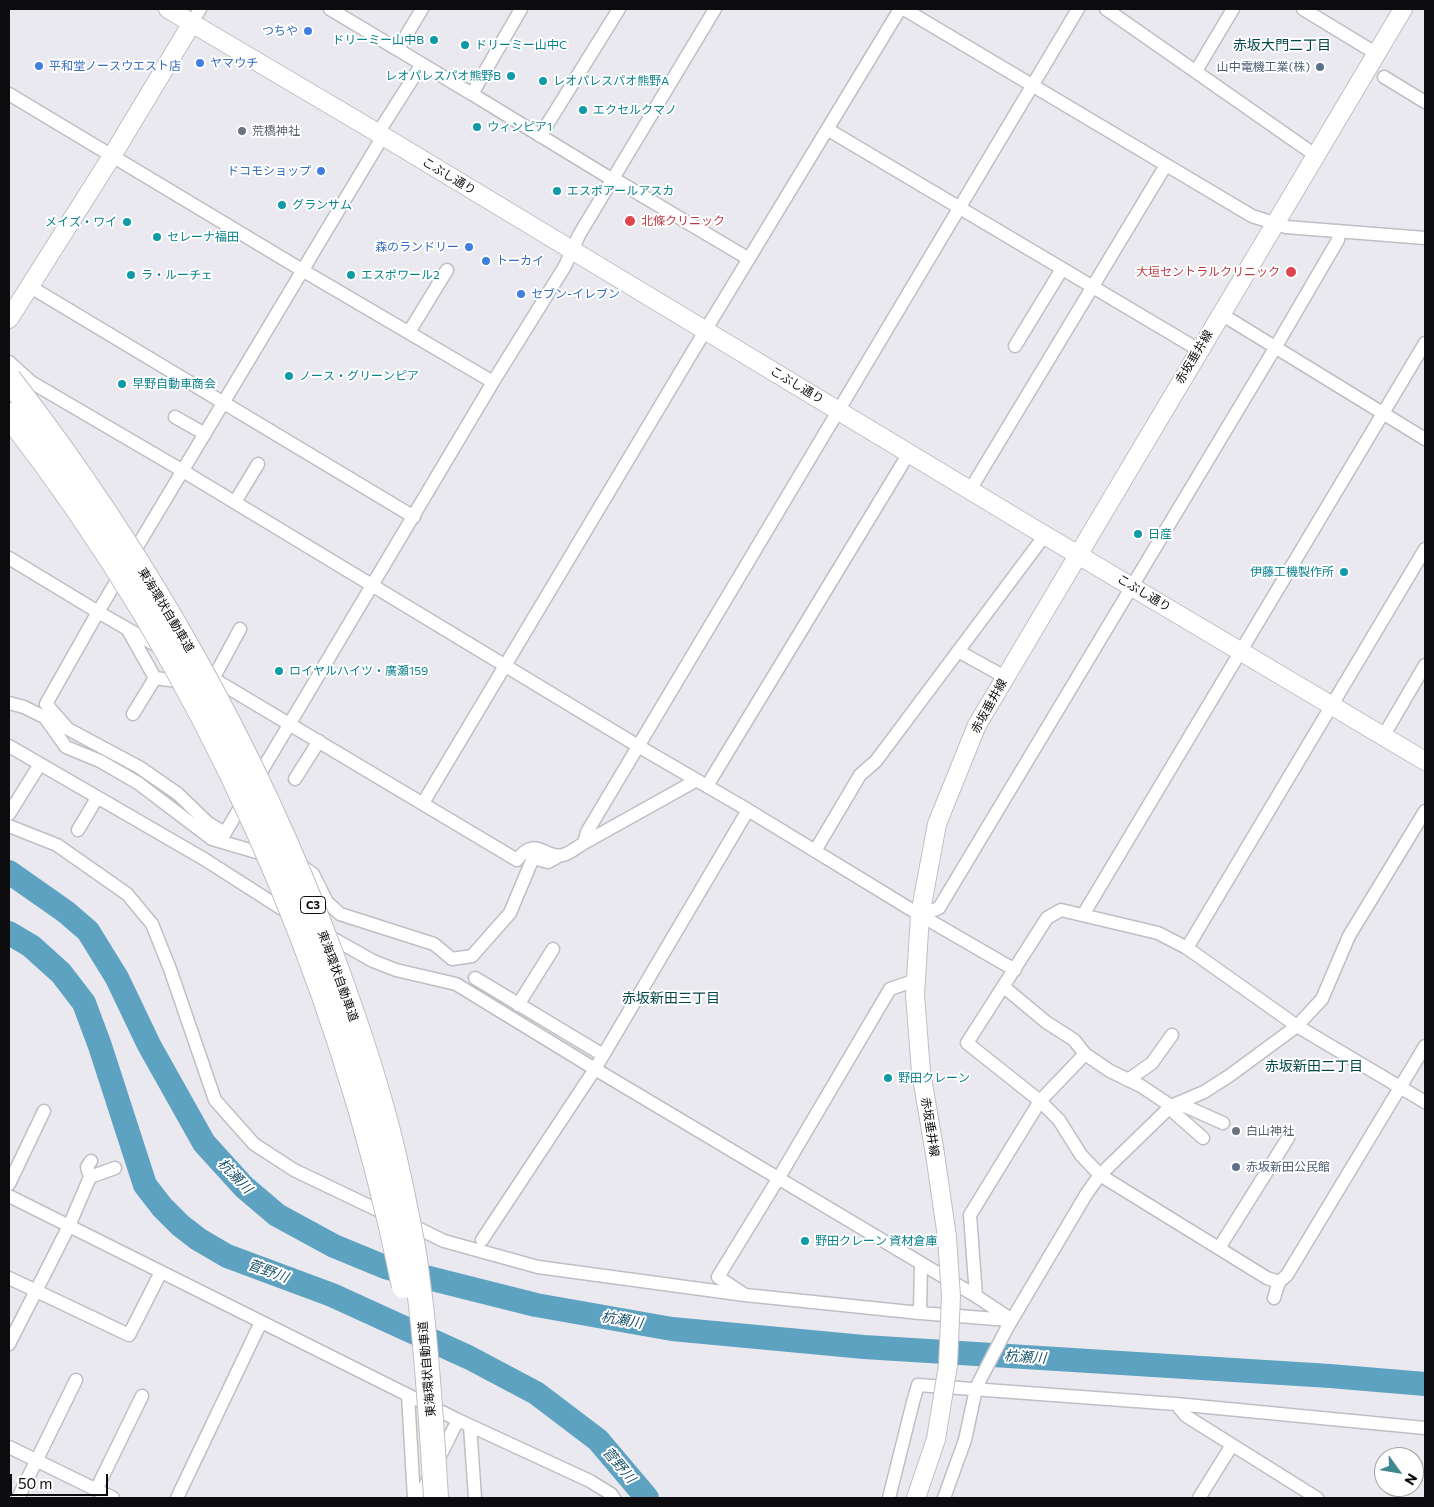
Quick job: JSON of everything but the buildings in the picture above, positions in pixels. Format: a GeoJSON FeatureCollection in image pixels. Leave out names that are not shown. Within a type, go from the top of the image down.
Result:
{"type":"FeatureCollection","features":[{"type":"Feature","properties":{"kind":"highway","name":"東海環状自動車道"},"geometry":{"type":"LineString","coordinates":[[9,379],[101,506],[161,599],[216,698],[265,795],[312,904],[350,1007],[381,1106],[413,1246],[427,1369],[434,1498]]}},
{"type":"Feature","properties":{"kind":"highway","name":"東海環状自動車道"},"geometry":{"type":"LineString","coordinates":[[9,415],[84,518],[142,609],[196,704],[240,791],[291,907],[332,1018],[362,1114],[384,1196],[411,1322],[434,1498]]}},
{"type":"Feature","properties":{"kind":"street","name":"こぶし通り"},"geometry":{"type":"LineString","coordinates":[[168,9],[196,16],[380,135],[1425,761]]}},
{"type":"Feature","properties":{"kind":"street"},"geometry":{"type":"LineString","coordinates":[[330,9],[613,180],[748,258]]}},
{"type":"Feature","properties":{"kind":"street"},"geometry":{"type":"LineString","coordinates":[[398,49],[422,9]]}},
{"type":"Feature","properties":{"kind":"street"},"geometry":{"type":"LineString","coordinates":[[472,94],[521,9]]}},
{"type":"Feature","properties":{"kind":"street"},"geometry":{"type":"LineString","coordinates":[[540,136],[619,9]]}},
{"type":"Feature","properties":{"kind":"street"},"geometry":{"type":"LineString","coordinates":[[9,703],[24,707],[140,767],[178,794],[208,822],[225,833],[493,382],[565,266],[572,250],[715,9]]}},
{"type":"Feature","properties":{"kind":"street"},"geometry":{"type":"LineString","coordinates":[[423,803],[748,258],[902,9],[1252,216],[1286,227],[1425,238]]}},
{"type":"Feature","properties":{"kind":"street"},"geometry":{"type":"LineString","coordinates":[[584,844],[587,832],[1078,9]]}},
{"type":"Feature","properties":{"kind":"street"},"geometry":{"type":"LineString","coordinates":[[1106,9],[1315,155]]}},
{"type":"Feature","properties":{"kind":"street"},"geometry":{"type":"LineString","coordinates":[[1196,71],[1233,9]]}},
{"type":"Feature","properties":{"kind":"street"},"geometry":{"type":"LineString","coordinates":[[1303,9],[1376,54]]}},
{"type":"Feature","properties":{"kind":"street","name":"赤坂垂井線"},"geometry":{"type":"LineString","coordinates":[[916,1498],[936,1439],[948,1356],[951,1296],[947,1237],[921,1072],[915,995],[920,915],[937,824],[977,725],[1403,9]]}},
{"type":"Feature","properties":{"kind":"street"},"geometry":{"type":"LineString","coordinates":[[9,319],[112,156],[196,16]]}},
{"type":"Feature","properties":{"kind":"street"},"geometry":{"type":"LineString","coordinates":[[68,729],[46,704],[98,612],[224,402],[422,64]]}},
{"type":"Feature","properties":{"kind":"street"},"geometry":{"type":"LineString","coordinates":[[1384,77],[1425,102]]}},
{"type":"Feature","properties":{"kind":"street"},"geometry":{"type":"LineString","coordinates":[[9,94],[493,382]]}},
{"type":"Feature","properties":{"kind":"street"},"geometry":{"type":"LineString","coordinates":[[827,129],[1199,350]]}},
{"type":"Feature","properties":{"kind":"street"},"geometry":{"type":"LineString","coordinates":[[970,490],[1166,165]]}},
{"type":"Feature","properties":{"kind":"street"},"geometry":{"type":"LineString","coordinates":[[920,915],[939,908],[1275,348],[1338,240],[1339,231]]}},
{"type":"Feature","properties":{"kind":"street"},"geometry":{"type":"LineString","coordinates":[[1015,346],[1062,269]]}},
{"type":"Feature","properties":{"kind":"street"},"geometry":{"type":"LineString","coordinates":[[409,332],[447,270]]}},
{"type":"Feature","properties":{"kind":"street"},"geometry":{"type":"LineString","coordinates":[[29,286],[414,517]]}},
{"type":"Feature","properties":{"kind":"street"},"geometry":{"type":"LineString","coordinates":[[1220,314],[1425,439]]}},
{"type":"Feature","properties":{"kind":"street"},"geometry":{"type":"LineString","coordinates":[[1083,915],[1425,343]]}},
{"type":"Feature","properties":{"kind":"street"},"geometry":{"type":"LineString","coordinates":[[9,362],[32,382],[235,502],[920,915],[1015,970]]}},
{"type":"Feature","properties":{"kind":"street"},"geometry":{"type":"LineString","coordinates":[[175,417],[205,434]]}},
{"type":"Feature","properties":{"kind":"street"},"geometry":{"type":"LineString","coordinates":[[46,719],[66,747],[100,761],[138,783],[212,839],[300,864],[313,874],[327,902],[340,914],[434,944],[452,959],[472,956],[510,913],[533,858],[548,862],[702,783],[909,453]]}},
{"type":"Feature","properties":{"kind":"street"},"geometry":{"type":"LineString","coordinates":[[235,502],[258,464]]}},
{"type":"Feature","properties":{"kind":"street"},"geometry":{"type":"LineString","coordinates":[[815,851],[860,775],[876,761],[1045,535]]}},
{"type":"Feature","properties":{"kind":"street"},"geometry":{"type":"LineString","coordinates":[[1187,948],[1425,549]]}},
{"type":"Feature","properties":{"kind":"street"},"geometry":{"type":"LineString","coordinates":[[9,558],[517,860],[522,853],[533,848],[541,848],[551,854],[562,855]]}},
{"type":"Feature","properties":{"kind":"street"},"geometry":{"type":"LineString","coordinates":[[127,628],[155,678]]}},
{"type":"Feature","properties":{"kind":"street"},"geometry":{"type":"LineString","coordinates":[[214,679],[240,629]]}},
{"type":"Feature","properties":{"kind":"street"},"geometry":{"type":"LineString","coordinates":[[958,651],[1005,677]]}},
{"type":"Feature","properties":{"kind":"street"},"geometry":{"type":"LineString","coordinates":[[1384,735],[1425,665]]}},
{"type":"Feature","properties":{"kind":"street"},"geometry":{"type":"LineString","coordinates":[[155,678],[231,689]]}},
{"type":"Feature","properties":{"kind":"street"},"geometry":{"type":"LineString","coordinates":[[133,714],[155,678]]}},
{"type":"Feature","properties":{"kind":"street"},"geometry":{"type":"LineString","coordinates":[[295,779],[319,741]]}},
{"type":"Feature","properties":{"kind":"street"},"geometry":{"type":"LineString","coordinates":[[9,746],[204,859],[306,924],[373,961],[396,970],[456,984],[778,1179],[976,1296],[1009,1324]]}},
{"type":"Feature","properties":{"kind":"street"},"geometry":{"type":"LineString","coordinates":[[9,814],[40,764]]}},
{"type":"Feature","properties":{"kind":"street"},"geometry":{"type":"LineString","coordinates":[[78,830],[98,798]]}},
{"type":"Feature","properties":{"kind":"street"},"geometry":{"type":"LineString","coordinates":[[482,1240],[595,1069],[748,810]]}},
{"type":"Feature","properties":{"kind":"street"},"geometry":{"type":"LineString","coordinates":[[944,1498],[965,1440],[978,1384],[1009,1324],[1087,1193],[1100,1175],[1173,1106],[1204,1092],[1229,1076],[1297,1026],[1322,999],[1349,936],[1425,811]]}},
{"type":"Feature","properties":{"kind":"street"},"geometry":{"type":"LineString","coordinates":[[9,826],[57,845],[127,894],[152,924],[170,969],[215,1100],[254,1144],[294,1170],[444,1241],[538,1267],[745,1295],[1009,1324]]}},
{"type":"Feature","properties":{"kind":"street"},"geometry":{"type":"LineString","coordinates":[[1279,1282],[1267,1278],[1100,1175],[1081,1155],[1059,1120],[1040,1101],[967,1043],[1047,918],[1061,910],[1158,933],[1187,948],[1297,1026],[1425,1102]]}},
{"type":"Feature","properties":{"kind":"street"},"geometry":{"type":"LineString","coordinates":[[518,1004],[552,948]]}},
{"type":"Feature","properties":{"kind":"street"},"geometry":{"type":"LineString","coordinates":[[475,978],[603,1055]]}},
{"type":"Feature","properties":{"kind":"street"},"geometry":{"type":"LineString","coordinates":[[745,1295],[718,1277],[890,989],[916,980]]}},
{"type":"Feature","properties":{"kind":"street"},"geometry":{"type":"LineString","coordinates":[[1004,987],[1046,1022],[1074,1040],[1085,1054],[1110,1071],[1173,1106],[1223,1123]]}},
{"type":"Feature","properties":{"kind":"street"},"geometry":{"type":"LineString","coordinates":[[1128,1080],[1152,1063],[1172,1036]]}},
{"type":"Feature","properties":{"kind":"street"},"geometry":{"type":"LineString","coordinates":[[1274,1298],[1279,1282],[1287,1275],[1425,1046]]}},
{"type":"Feature","properties":{"kind":"street"},"geometry":{"type":"LineString","coordinates":[[976,1296],[970,1215],[1040,1101],[1085,1054]]}},
{"type":"Feature","properties":{"kind":"street"},"geometry":{"type":"LineString","coordinates":[[1173,1106],[1203,1138]]}},
{"type":"Feature","properties":{"kind":"street"},"geometry":{"type":"LineString","coordinates":[[9,1184],[44,1111]]}},
{"type":"Feature","properties":{"kind":"street"},"geometry":{"type":"LineString","coordinates":[[1219,1248],[1288,1138]]}},
{"type":"Feature","properties":{"kind":"street"},"geometry":{"type":"LineString","coordinates":[[9,1344],[69,1226],[90,1177],[87,1167],[91,1161]]}},
{"type":"Feature","properties":{"kind":"street"},"geometry":{"type":"LineString","coordinates":[[90,1177],[114,1168]]}},
{"type":"Feature","properties":{"kind":"street"},"geometry":{"type":"LineString","coordinates":[[9,1196],[470,1426],[590,1481],[611,1494],[614,1498]]}},
{"type":"Feature","properties":{"kind":"street"},"geometry":{"type":"LineString","coordinates":[[920,1313],[921,1264]]}},
{"type":"Feature","properties":{"kind":"street"},"geometry":{"type":"LineString","coordinates":[[9,1278],[128,1335],[161,1272]]}},
{"type":"Feature","properties":{"kind":"street"},"geometry":{"type":"LineString","coordinates":[[177,1498],[261,1322]]}},
{"type":"Feature","properties":{"kind":"street"},"geometry":{"type":"LineString","coordinates":[[18,1498],[76,1380]]}},
{"type":"Feature","properties":{"kind":"street"},"geometry":{"type":"LineString","coordinates":[[889,1498],[918,1385],[978,1384],[1425,1428]]}},
{"type":"Feature","properties":{"kind":"street"},"geometry":{"type":"LineString","coordinates":[[408,1395],[414,1498]]}},
{"type":"Feature","properties":{"kind":"street"},"geometry":{"type":"LineString","coordinates":[[96,1490],[142,1396]]}},
{"type":"Feature","properties":{"kind":"street"},"geometry":{"type":"LineString","coordinates":[[1176,1404],[1186,1416],[1317,1498]]}},
{"type":"Feature","properties":{"kind":"street"},"geometry":{"type":"LineString","coordinates":[[419,1498],[458,1420]]}},
{"type":"Feature","properties":{"kind":"street"},"geometry":{"type":"LineString","coordinates":[[470,1426],[475,1498]]}},
{"type":"Feature","properties":{"kind":"street"},"geometry":{"type":"LineString","coordinates":[[1199,1498],[1232,1445]]}},
{"type":"Feature","properties":{"kind":"street"},"geometry":{"type":"LineString","coordinates":[[9,1447],[113,1498]]}},
{"type":"Feature","properties":{"kind":"waterway","name":"杭瀬川"},"geometry":{"type":"LineString","coordinates":[[9,872],[66,912],[88,931],[117,978],[149,1045],[204,1143],[244,1187],[277,1215],[334,1246],[385,1267],[536,1305],[672,1329],[864,1347],[1330,1376],[1425,1384]]}},
{"type":"Feature","properties":{"kind":"waterway","name":"菅野川"},"geometry":{"type":"LineString","coordinates":[[9,933],[31,946],[61,973],[84,1003],[100,1046],[145,1185],[162,1207],[180,1225],[198,1239],[227,1256],[332,1295],[470,1358],[536,1393],[598,1440],[647,1498]]}},
{"type":"Feature","properties":{"kind":"place","name":"つちや"},"geometry":{"type":"Point","coordinates":[308,31]}},
{"type":"Feature","properties":{"kind":"place","name":"ドリーミー山中B"},"geometry":{"type":"Point","coordinates":[434,40]}},
{"type":"Feature","properties":{"kind":"place","name":"ドリーミー山中C"},"geometry":{"type":"Point","coordinates":[465,45]}},
{"type":"Feature","properties":{"kind":"place","name":"ヤマウチ"},"geometry":{"type":"Point","coordinates":[200,63]}},
{"type":"Feature","properties":{"kind":"place","name":"平和堂ノースウエスト店"},"geometry":{"type":"Point","coordinates":[39,66]}},
{"type":"Feature","properties":{"kind":"place","name":"山中電機工業(株)"},"geometry":{"type":"Point","coordinates":[1320,67]}},
{"type":"Feature","properties":{"kind":"place","name":"レオパレスパオ熊野B"},"geometry":{"type":"Point","coordinates":[511,76]}},
{"type":"Feature","properties":{"kind":"place","name":"レオパレスパオ熊野A"},"geometry":{"type":"Point","coordinates":[543,81]}},
{"type":"Feature","properties":{"kind":"place","name":"エクセルクマノ"},"geometry":{"type":"Point","coordinates":[583,110]}},
{"type":"Feature","properties":{"kind":"place","name":"ウィンピア1"},"geometry":{"type":"Point","coordinates":[477,127]}},
{"type":"Feature","properties":{"kind":"place","name":"荒橋神社"},"geometry":{"type":"Point","coordinates":[242,131]}},
{"type":"Feature","properties":{"kind":"place","name":"ドコモショップ"},"geometry":{"type":"Point","coordinates":[321,171]}},
{"type":"Feature","properties":{"kind":"place","name":"エスポアールアスカ"},"geometry":{"type":"Point","coordinates":[557,191]}},
{"type":"Feature","properties":{"kind":"place","name":"グランサム"},"geometry":{"type":"Point","coordinates":[282,205]}},
{"type":"Feature","properties":{"kind":"place","name":"北條クリニック"},"geometry":{"type":"Point","coordinates":[630,221]}},
{"type":"Feature","properties":{"kind":"place","name":"メイズ・ワイ"},"geometry":{"type":"Point","coordinates":[127,222]}},
{"type":"Feature","properties":{"kind":"place","name":"セレーナ福田"},"geometry":{"type":"Point","coordinates":[157,237]}},
{"type":"Feature","properties":{"kind":"place","name":"森のランドリー"},"geometry":{"type":"Point","coordinates":[469,247]}},
{"type":"Feature","properties":{"kind":"place","name":"トーカイ"},"geometry":{"type":"Point","coordinates":[486,261]}},
{"type":"Feature","properties":{"kind":"place","name":"大垣セントラルクリニック"},"geometry":{"type":"Point","coordinates":[1291,272]}},
{"type":"Feature","properties":{"kind":"place","name":"ラ・ルーチェ"},"geometry":{"type":"Point","coordinates":[131,275]}},
{"type":"Feature","properties":{"kind":"place","name":"エスポワール2"},"geometry":{"type":"Point","coordinates":[351,275]}},
{"type":"Feature","properties":{"kind":"place","name":"セブン-イレブン"},"geometry":{"type":"Point","coordinates":[521,294]}},
{"type":"Feature","properties":{"kind":"place","name":"ノース・グリーンピア"},"geometry":{"type":"Point","coordinates":[289,376]}},
{"type":"Feature","properties":{"kind":"place","name":"早野自動車商会"},"geometry":{"type":"Point","coordinates":[122,384]}},
{"type":"Feature","properties":{"kind":"place","name":"日産"},"geometry":{"type":"Point","coordinates":[1138,534]}},
{"type":"Feature","properties":{"kind":"place","name":"伊藤工機製作所"},"geometry":{"type":"Point","coordinates":[1344,572]}},
{"type":"Feature","properties":{"kind":"place","name":"ロイヤルハイツ・廣瀬159"},"geometry":{"type":"Point","coordinates":[279,671]}},
{"type":"Feature","properties":{"kind":"place","name":"野田クレーン"},"geometry":{"type":"Point","coordinates":[888,1078]}},
{"type":"Feature","properties":{"kind":"place","name":"白山神社"},"geometry":{"type":"Point","coordinates":[1236,1131]}},
{"type":"Feature","properties":{"kind":"place","name":"赤坂新田公民館"},"geometry":{"type":"Point","coordinates":[1236,1167]}},
{"type":"Feature","properties":{"kind":"place","name":"野田クレーン 資材倉庫"},"geometry":{"type":"Point","coordinates":[805,1241]}},
{"type":"Feature","properties":{"kind":"district","name":"赤坂大門二丁目"},"geometry":{"type":"Point","coordinates":[1282,45]}},
{"type":"Feature","properties":{"kind":"district","name":"赤坂新田三丁目"},"geometry":{"type":"Point","coordinates":[671,998]}},
{"type":"Feature","properties":{"kind":"district","name":"赤坂新田二丁目"},"geometry":{"type":"Point","coordinates":[1314,1066]}}]}
